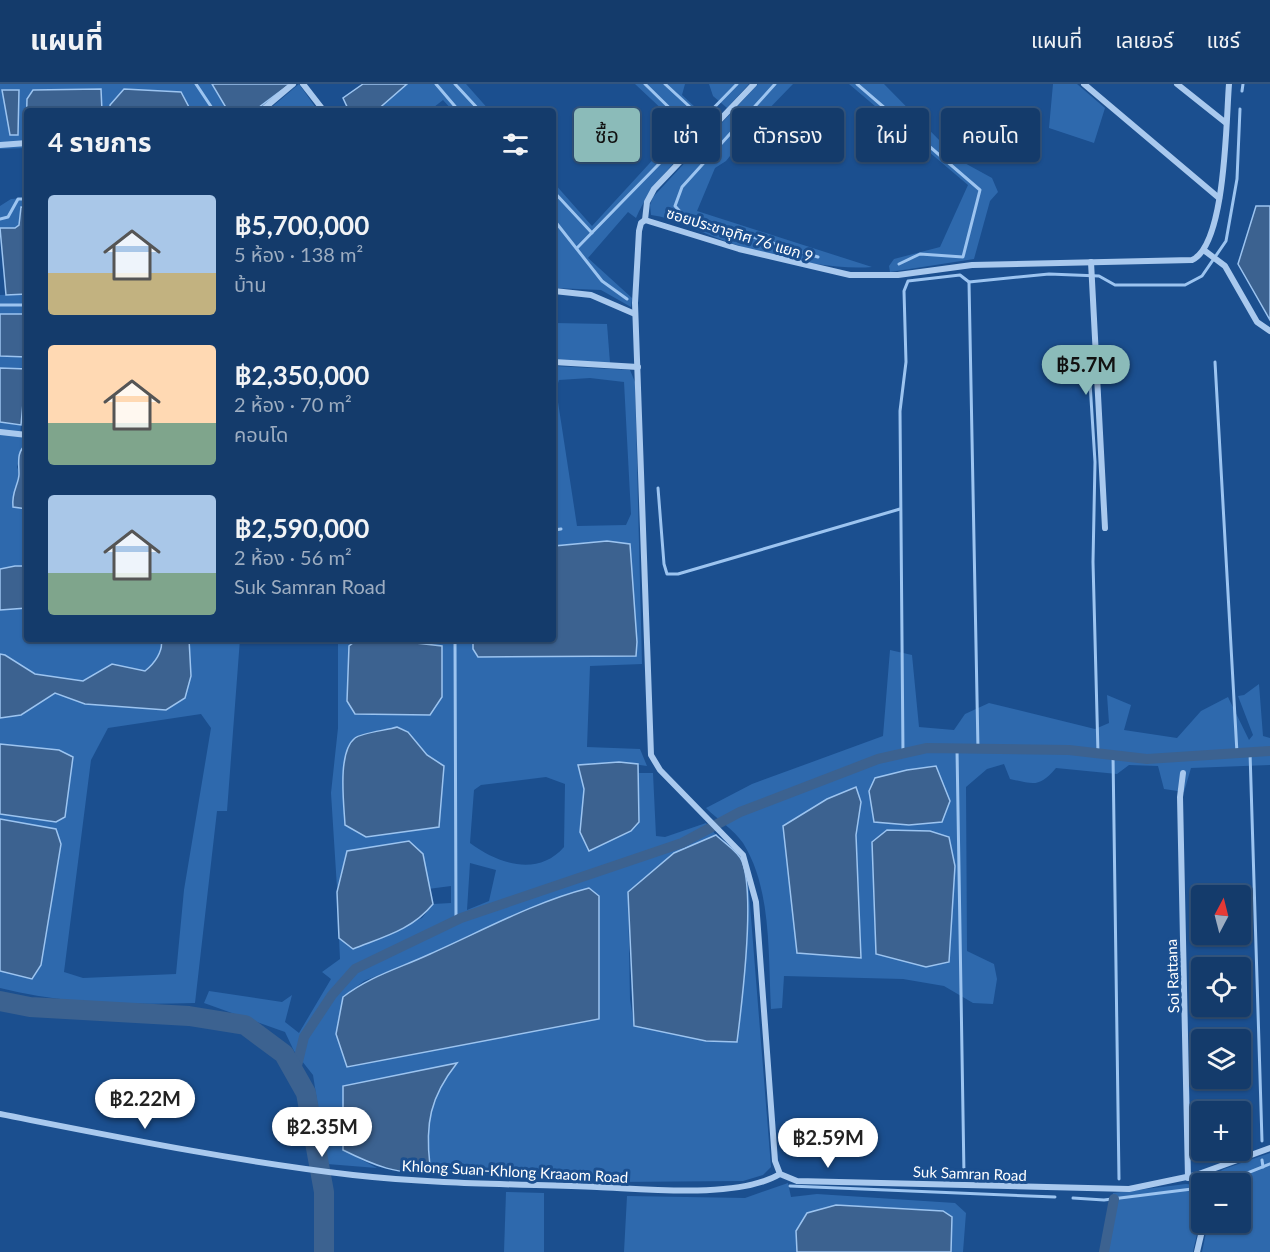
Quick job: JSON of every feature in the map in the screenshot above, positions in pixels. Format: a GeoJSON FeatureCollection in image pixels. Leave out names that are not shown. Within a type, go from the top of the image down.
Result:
{"type":"FeatureCollection","features":[{"type":"Feature","properties":{"kind":"street"},"geometry":{"type":"LineString","coordinates":[[265,108],[293,84]]}},
{"type":"Feature","properties":{"kind":"street"},"geometry":{"type":"LineString","coordinates":[[303,84],[322,108]]}},
{"type":"Feature","properties":{"kind":"street"},"geometry":{"type":"LineString","coordinates":[[645,220],[647,202],[654,189],[754,84]]}},
{"type":"Feature","properties":{"kind":"street"},"geometry":{"type":"LineString","coordinates":[[1084,84],[1219,198]]}},
{"type":"Feature","properties":{"kind":"street"},"geometry":{"type":"LineString","coordinates":[[1177,84],[1226,123]]}},
{"type":"Feature","properties":{"kind":"street"},"geometry":{"type":"LineString","coordinates":[[1229,84],[1219,198],[1212,235],[1205,251],[1226,267],[1257,322],[1270,331]]}},
{"type":"Feature","properties":{"kind":"street"},"geometry":{"type":"LineString","coordinates":[[0,145],[24,143]]}},
{"type":"Feature","properties":{"kind":"street","name":"ซอยประชาอุทิศ 76 แยก 9"},"geometry":{"type":"LineString","coordinates":[[780,1174],[775,1161],[756,902],[744,855],[660,770],[651,755],[635,314],[639,231],[645,220],[739,249],[850,275],[898,275],[972,265],[1182,261],[1199,257],[1205,251]]}},
{"type":"Feature","properties":{"kind":"street"},"geometry":{"type":"LineString","coordinates":[[1091,262],[1105,528]]}},
{"type":"Feature","properties":{"kind":"street"},"geometry":{"type":"LineString","coordinates":[[556,291],[591,295],[635,314]]}},
{"type":"Feature","properties":{"kind":"street"},"geometry":{"type":"LineString","coordinates":[[556,362],[638,367]]}},
{"type":"Feature","properties":{"kind":"street"},"geometry":{"type":"LineString","coordinates":[[0,432],[24,435]]}},
{"type":"Feature","properties":{"kind":"street","name":"Soi Rattana"},"geometry":{"type":"LineString","coordinates":[[1183,773],[1180,797],[1188,1178]]}},
{"type":"Feature","properties":{"kind":"street","name":"Khlong Suan-Khlong Kraaom Road"},"geometry":{"type":"LineString","coordinates":[[0,1114],[181,1149],[354,1175],[635,1188],[725,1189],[753,1186],[780,1174]]}},
{"type":"Feature","properties":{"kind":"street","name":"Suk Samran Road"},"geometry":{"type":"LineString","coordinates":[[1201,1173],[1270,1148]]}},
{"type":"Feature","properties":{"kind":"street","name":"Suk Samran Road"},"geometry":{"type":"LineString","coordinates":[[780,1174],[797,1181],[1129,1189],[1191,1177]]}},
{"type":"Feature","properties":{"kind":"street"},"geometry":{"type":"LineString","coordinates":[[1197,1252],[1201,1233]]}},
{"type":"Feature","properties":{"kind":"shaded area"},"geometry":{"type":"Polygon","coordinates":[[[0,84],[212,84],[226,108],[189,108],[181,92],[110,105],[110,108],[102,108],[101,89],[27,99],[27,108],[24,108],[24,148],[0,149],[0,84]],[[2,90],[10,135],[17,135],[19,90],[2,90]]]}},
{"type":"Feature","properties":{"kind":"shaded area"},"geometry":{"type":"Polygon","coordinates":[[[212,84],[290,84],[258,108],[226,108],[212,84]]]}},
{"type":"Feature","properties":{"kind":"shaded area"},"geometry":{"type":"Polygon","coordinates":[[[299,84],[316,108],[271,108],[299,84]]]}},
{"type":"Feature","properties":{"kind":"shaded area"},"geometry":{"type":"Polygon","coordinates":[[[363,84],[407,84],[379,108],[348,108],[343,98],[363,84]]]}},
{"type":"Feature","properties":{"kind":"shaded area"},"geometry":{"type":"Polygon","coordinates":[[[407,84],[466,84],[487,108],[450,108],[443,100],[433,108],[379,108],[407,84]]]}},
{"type":"Feature","properties":{"kind":"shaded area"},"geometry":{"type":"Polygon","coordinates":[[[635,84],[685,84],[682,95],[696,108],[661,108],[635,84]]]}},
{"type":"Feature","properties":{"kind":"shaded area"},"geometry":{"type":"Polygon","coordinates":[[[709,84],[749,84],[727,108],[713,96],[709,84]]]}},
{"type":"Feature","properties":{"kind":"shaded area"},"geometry":{"type":"Polygon","coordinates":[[[758,84],[793,84],[770,108],[736,108],[758,84]]]}},
{"type":"Feature","properties":{"kind":"shaded area"},"geometry":{"type":"Polygon","coordinates":[[[849,84],[884,84],[908,108],[877,108],[849,84]]]}},
{"type":"Feature","properties":{"kind":"shaded area"},"geometry":{"type":"Polygon","coordinates":[[[1053,84],[1077,84],[1105,108],[1094,143],[1049,128],[1053,84]]]}},
{"type":"Feature","properties":{"kind":"shaded area"},"geometry":{"type":"Polygon","coordinates":[[[101,89],[102,108],[27,108],[27,99],[33,90],[101,89]]]}},
{"type":"Feature","properties":{"kind":"shaded area"},"geometry":{"type":"Polygon","coordinates":[[[124,89],[181,92],[189,108],[110,108],[124,89]]]}},
{"type":"Feature","properties":{"kind":"shaded area"},"geometry":{"type":"Polygon","coordinates":[[[2,90],[19,90],[18,135],[10,135],[2,90]]]}},
{"type":"Feature","properties":{"kind":"shaded area"},"geometry":{"type":"Polygon","coordinates":[[[732,112],[732,153],[726,161],[715,168],[697,211],[872,267],[855,268],[794,260],[734,244],[668,219],[651,215],[650,205],[653,197],[686,162],[720,162],[720,125],[732,112]]]}},
{"type":"Feature","properties":{"kind":"shaded area"},"geometry":{"type":"Polygon","coordinates":[[[929,130],[941,142],[941,162],[963,162],[992,178],[998,192],[990,201],[974,259],[890,272],[889,266],[894,259],[940,247],[968,185],[929,152],[929,130]]]}},
{"type":"Feature","properties":{"kind":"shaded area"},"geometry":{"type":"Polygon","coordinates":[[[652,161],[674,162],[651,191],[636,218],[628,212],[588,258],[632,298],[631,307],[601,290],[556,288],[556,185],[592,226],[652,161]]]}},
{"type":"Feature","properties":{"kind":"shaded area"},"geometry":{"type":"Polygon","coordinates":[[[24,198],[19,225],[15,228],[0,228],[0,206],[11,199],[24,198]]]}},
{"type":"Feature","properties":{"kind":"shaded area"},"geometry":{"type":"Polygon","coordinates":[[[1256,206],[1270,206],[1270,320],[1238,264],[1256,206]]]}},
{"type":"Feature","properties":{"kind":"shaded area"},"geometry":{"type":"Polygon","coordinates":[[[21,207],[24,208],[24,294],[6,295],[0,228],[15,228],[19,225],[21,207]]]}},
{"type":"Feature","properties":{"kind":"shaded area"},"geometry":{"type":"Polygon","coordinates":[[[24,294],[24,314],[0,314],[0,295],[24,294]]]}},
{"type":"Feature","properties":{"kind":"shaded area"},"geometry":{"type":"Polygon","coordinates":[[[0,314],[24,314],[24,357],[0,356],[0,314]]]}},
{"type":"Feature","properties":{"kind":"shaded area"},"geometry":{"type":"Polygon","coordinates":[[[556,323],[607,324],[610,363],[556,360],[556,323]]]}},
{"type":"Feature","properties":{"kind":"shaded area"},"geometry":{"type":"Polygon","coordinates":[[[0,356],[24,357],[24,369],[0,368],[0,356]]]}},
{"type":"Feature","properties":{"kind":"shaded area"},"geometry":{"type":"Polygon","coordinates":[[[556,366],[630,370],[635,382],[642,664],[590,666],[587,747],[640,749],[647,766],[619,762],[579,765],[584,789],[580,832],[639,822],[639,773],[653,773],[656,836],[665,837],[706,823],[716,835],[674,853],[628,892],[630,999],[634,1026],[737,1042],[742,1003],[748,880],[771,1167],[763,1175],[743,1181],[612,1182],[423,1171],[430,1166],[428,1138],[431,1112],[440,1089],[456,1064],[343,1150],[377,1168],[327,1164],[313,1075],[294,1051],[285,1032],[204,1003],[209,991],[282,1002],[292,995],[285,1022],[299,1033],[331,979],[322,972],[340,959],[339,938],[353,949],[422,918],[433,904],[451,903],[451,886],[428,889],[427,885],[347,851],[337,888],[331,793],[338,728],[338,642],[473,642],[473,649],[636,655],[607,541],[556,546],[556,389],[556,366]],[[590,378],[559,380],[556,389],[577,526],[626,525],[631,514],[624,382],[590,378]],[[408,732],[357,736],[444,766],[427,755],[408,732]],[[546,777],[481,785],[474,790],[470,843],[493,857],[518,864],[542,862],[554,856],[564,847],[565,784],[546,777]],[[470,863],[467,910],[489,901],[496,870],[470,863]],[[426,956],[364,981],[343,997],[336,1034],[347,1066],[426,956]]]}},
{"type":"Feature","properties":{"kind":"shaded area"},"geometry":{"type":"Polygon","coordinates":[[[0,368],[24,369],[24,403],[21,425],[0,422],[0,368]]]}},
{"type":"Feature","properties":{"kind":"shaded area"},"geometry":{"type":"Polygon","coordinates":[[[0,422],[21,425],[20,437],[24,438],[17,467],[19,472],[13,507],[24,509],[24,642],[240,642],[227,811],[217,811],[195,1003],[97,1002],[0,988],[0,422]],[[201,714],[108,728],[91,760],[64,972],[83,978],[176,974],[184,890],[211,728],[201,714]]]}},
{"type":"Feature","properties":{"kind":"shaded area"},"geometry":{"type":"Polygon","coordinates":[[[23,447],[24,509],[13,507],[14,493],[19,478],[20,454],[23,447]]]}},
{"type":"Feature","properties":{"kind":"shaded area"},"geometry":{"type":"Polygon","coordinates":[[[607,541],[630,544],[636,656],[478,657],[473,649],[473,642],[556,642],[556,546],[607,541]]]}},
{"type":"Feature","properties":{"kind":"shaded area"},"geometry":{"type":"Polygon","coordinates":[[[24,566],[24,608],[0,610],[0,569],[24,566]]]}},
{"type":"Feature","properties":{"kind":"shaded area"},"geometry":{"type":"Polygon","coordinates":[[[162,642],[189,642],[191,676],[185,698],[166,710],[85,704],[55,693],[21,715],[0,718],[0,654],[35,674],[83,681],[112,664],[145,671],[158,657],[162,642]]]}},
{"type":"Feature","properties":{"kind":"shaded area"},"geometry":{"type":"Polygon","coordinates":[[[407,642],[442,646],[442,697],[430,715],[355,714],[347,701],[349,646],[353,643],[407,642]]]}},
{"type":"Feature","properties":{"kind":"shaded area"},"geometry":{"type":"Polygon","coordinates":[[[890,650],[912,655],[919,727],[954,730],[965,714],[989,703],[1095,729],[1109,723],[1107,695],[1131,705],[1124,730],[1177,738],[1201,711],[1228,697],[1249,740],[1253,735],[1238,696],[1244,695],[1259,684],[1263,736],[1270,738],[1270,765],[1191,768],[1184,792],[1164,789],[1158,766],[1129,765],[1117,774],[1056,768],[1045,779],[1036,783],[1010,779],[1004,764],[987,769],[966,787],[967,951],[994,964],[997,979],[993,1004],[973,1003],[944,986],[903,979],[784,976],[782,1008],[771,1009],[767,923],[759,881],[743,843],[706,808],[752,784],[883,736],[890,650]],[[856,787],[797,953],[861,958],[856,835],[861,802],[856,787]]]}},
{"type":"Feature","properties":{"kind":"shaded area"},"geometry":{"type":"Polygon","coordinates":[[[397,727],[408,732],[427,755],[444,766],[439,827],[366,837],[345,825],[343,779],[346,755],[349,745],[358,736],[397,727]]]}},
{"type":"Feature","properties":{"kind":"shaded area"},"geometry":{"type":"Polygon","coordinates":[[[0,744],[59,750],[73,757],[65,817],[56,822],[0,814],[0,744]]]}},
{"type":"Feature","properties":{"kind":"shaded area"},"geometry":{"type":"Polygon","coordinates":[[[619,762],[638,764],[639,822],[631,831],[589,851],[580,832],[584,789],[578,765],[619,762]]]}},
{"type":"Feature","properties":{"kind":"shaded area"},"geometry":{"type":"Polygon","coordinates":[[[936,766],[950,801],[942,822],[909,825],[874,822],[869,791],[875,778],[936,766]]]}},
{"type":"Feature","properties":{"kind":"shaded area"},"geometry":{"type":"Polygon","coordinates":[[[856,787],[861,802],[856,835],[861,958],[797,953],[783,826],[827,799],[856,787]]]}},
{"type":"Feature","properties":{"kind":"shaded area"},"geometry":{"type":"Polygon","coordinates":[[[0,819],[56,829],[61,844],[41,965],[32,979],[0,971],[0,819]]]}},
{"type":"Feature","properties":{"kind":"shaded area"},"geometry":{"type":"Polygon","coordinates":[[[887,830],[930,831],[949,837],[955,866],[949,962],[926,967],[876,954],[872,842],[887,830]]]}},
{"type":"Feature","properties":{"kind":"shaded area"},"geometry":{"type":"Polygon","coordinates":[[[716,835],[740,857],[746,877],[746,949],[737,1042],[706,1041],[634,1026],[628,892],[674,853],[716,835]]]}},
{"type":"Feature","properties":{"kind":"shaded area"},"geometry":{"type":"Polygon","coordinates":[[[409,841],[423,854],[433,904],[425,913],[406,926],[353,949],[339,938],[337,892],[347,851],[409,841]]]}},
{"type":"Feature","properties":{"kind":"shaded area"},"geometry":{"type":"Polygon","coordinates":[[[589,888],[599,896],[599,1019],[347,1067],[336,1034],[343,997],[374,978],[508,918],[548,901],[589,888]]]}},
{"type":"Feature","properties":{"kind":"shaded area"},"geometry":{"type":"Polygon","coordinates":[[[457,1063],[435,1099],[428,1137],[430,1166],[410,1172],[399,1171],[374,1164],[343,1150],[343,1086],[457,1063]]]}},
{"type":"Feature","properties":{"kind":"shaded area"},"geometry":{"type":"Polygon","coordinates":[[[1270,1153],[1270,1252],[1202,1252],[1206,1233],[1251,1233],[1251,1173],[1217,1173],[1270,1153]]]}},
{"type":"Feature","properties":{"kind":"shaded area"},"geometry":{"type":"Polygon","coordinates":[[[788,1183],[791,1197],[817,1194],[955,1203],[966,1213],[963,1252],[951,1252],[952,1217],[796,1231],[797,1252],[624,1252],[627,1196],[745,1198],[788,1183]]]}},
{"type":"Feature","properties":{"kind":"shaded area"},"geometry":{"type":"Polygon","coordinates":[[[1191,1185],[1191,1233],[1197,1233],[1193,1252],[1100,1252],[1113,1193],[1191,1185]]]}},
{"type":"Feature","properties":{"kind":"shaded area"},"geometry":{"type":"Polygon","coordinates":[[[506,1192],[544,1193],[544,1252],[504,1252],[506,1192]]]}},
{"type":"Feature","properties":{"kind":"shaded area"},"geometry":{"type":"Polygon","coordinates":[[[836,1205],[943,1211],[952,1217],[951,1252],[797,1252],[796,1231],[807,1213],[836,1205]]]}},
{"type":"Feature","properties":{"kind":"waterway"},"geometry":{"type":"LineString","coordinates":[[196,84],[212,108]]}},
{"type":"Feature","properties":{"kind":"waterway"},"geometry":{"type":"LineString","coordinates":[[436,84],[456,108]]}},
{"type":"Feature","properties":{"kind":"waterway"},"geometry":{"type":"LineString","coordinates":[[455,84],[477,108]]}},
{"type":"Feature","properties":{"kind":"waterway"},"geometry":{"type":"LineString","coordinates":[[645,84],[670,108]]}},
{"type":"Feature","properties":{"kind":"waterway"},"geometry":{"type":"LineString","coordinates":[[665,84],[691,108]]}},
{"type":"Feature","properties":{"kind":"waterway"},"geometry":{"type":"LineString","coordinates":[[577,248],[737,84]]}},
{"type":"Feature","properties":{"kind":"waterway"},"geometry":{"type":"LineString","coordinates":[[775,84],[682,187],[675,206],[684,216],[818,257]]}},
{"type":"Feature","properties":{"kind":"waterway"},"geometry":{"type":"LineString","coordinates":[[857,84],[980,190],[963,257],[920,254],[899,264]]}},
{"type":"Feature","properties":{"kind":"waterway"},"geometry":{"type":"LineString","coordinates":[[1242,91],[1243,84]]}},
{"type":"Feature","properties":{"kind":"waterway"},"geometry":{"type":"LineString","coordinates":[[903,753],[900,411],[906,362],[904,291],[908,281],[960,275],[969,282],[1049,274],[1099,276],[1115,285],[1185,285],[1202,276],[1226,241],[1237,179],[1240,109]]}},
{"type":"Feature","properties":{"kind":"waterway"},"geometry":{"type":"LineString","coordinates":[[556,194],[592,233]]}},
{"type":"Feature","properties":{"kind":"waterway"},"geometry":{"type":"LineString","coordinates":[[0,219],[8,217],[18,199],[24,199]]}},
{"type":"Feature","properties":{"kind":"waterway"},"geometry":{"type":"LineString","coordinates":[[556,223],[602,281],[627,299]]}},
{"type":"Feature","properties":{"kind":"waterway"},"geometry":{"type":"LineString","coordinates":[[969,282],[978,749]]}},
{"type":"Feature","properties":{"kind":"waterway"},"geometry":{"type":"LineString","coordinates":[[0,305],[24,305]]}},
{"type":"Feature","properties":{"kind":"waterway"},"geometry":{"type":"LineString","coordinates":[[1088,351],[1095,462],[1093,562],[1098,753]]}},
{"type":"Feature","properties":{"kind":"waterway"},"geometry":{"type":"LineString","coordinates":[[1215,362],[1237,753]]}},
{"type":"Feature","properties":{"kind":"waterway"},"geometry":{"type":"LineString","coordinates":[[658,488],[664,564],[667,574],[678,574],[900,509]]}},
{"type":"Feature","properties":{"kind":"waterway"},"geometry":{"type":"LineString","coordinates":[[556,530],[561,529]]}},
{"type":"Feature","properties":{"kind":"waterway"},"geometry":{"type":"LineString","coordinates":[[455,642],[456,920]]}},
{"type":"Feature","properties":{"kind":"waterway"},"geometry":{"type":"LineString","coordinates":[[295,1074],[304,1037],[332,995],[355,969],[461,918],[682,843],[740,812],[878,759],[927,748],[1069,750],[1147,759],[1270,751]]}},
{"type":"Feature","properties":{"kind":"waterway"},"geometry":{"type":"LineString","coordinates":[[957,749],[964,1175]]}},
{"type":"Feature","properties":{"kind":"waterway"},"geometry":{"type":"LineString","coordinates":[[1250,752],[1262,1141]]}},
{"type":"Feature","properties":{"kind":"waterway"},"geometry":{"type":"LineString","coordinates":[[1113,755],[1119,1179]]}},
{"type":"Feature","properties":{"kind":"waterway"},"geometry":{"type":"LineString","coordinates":[[0,1001],[30,1007],[189,1016],[245,1025],[284,1054],[306,1093],[324,1192],[324,1252]]}},
{"type":"Feature","properties":{"kind":"waterway"},"geometry":{"type":"LineString","coordinates":[[1262,1160],[1263,1167]]}},
{"type":"Feature","properties":{"kind":"waterway"},"geometry":{"type":"LineString","coordinates":[[1248,1173],[1270,1164]]}},
{"type":"Feature","properties":{"kind":"waterway"},"geometry":{"type":"LineString","coordinates":[[790,1186],[1055,1197]]}},
{"type":"Feature","properties":{"kind":"waterway"},"geometry":{"type":"LineString","coordinates":[[1073,1198],[1104,1200],[1191,1189]]}},
{"type":"Feature","properties":{"kind":"waterway"},"geometry":{"type":"LineString","coordinates":[[1104,1252],[1114,1199]]}}]}
